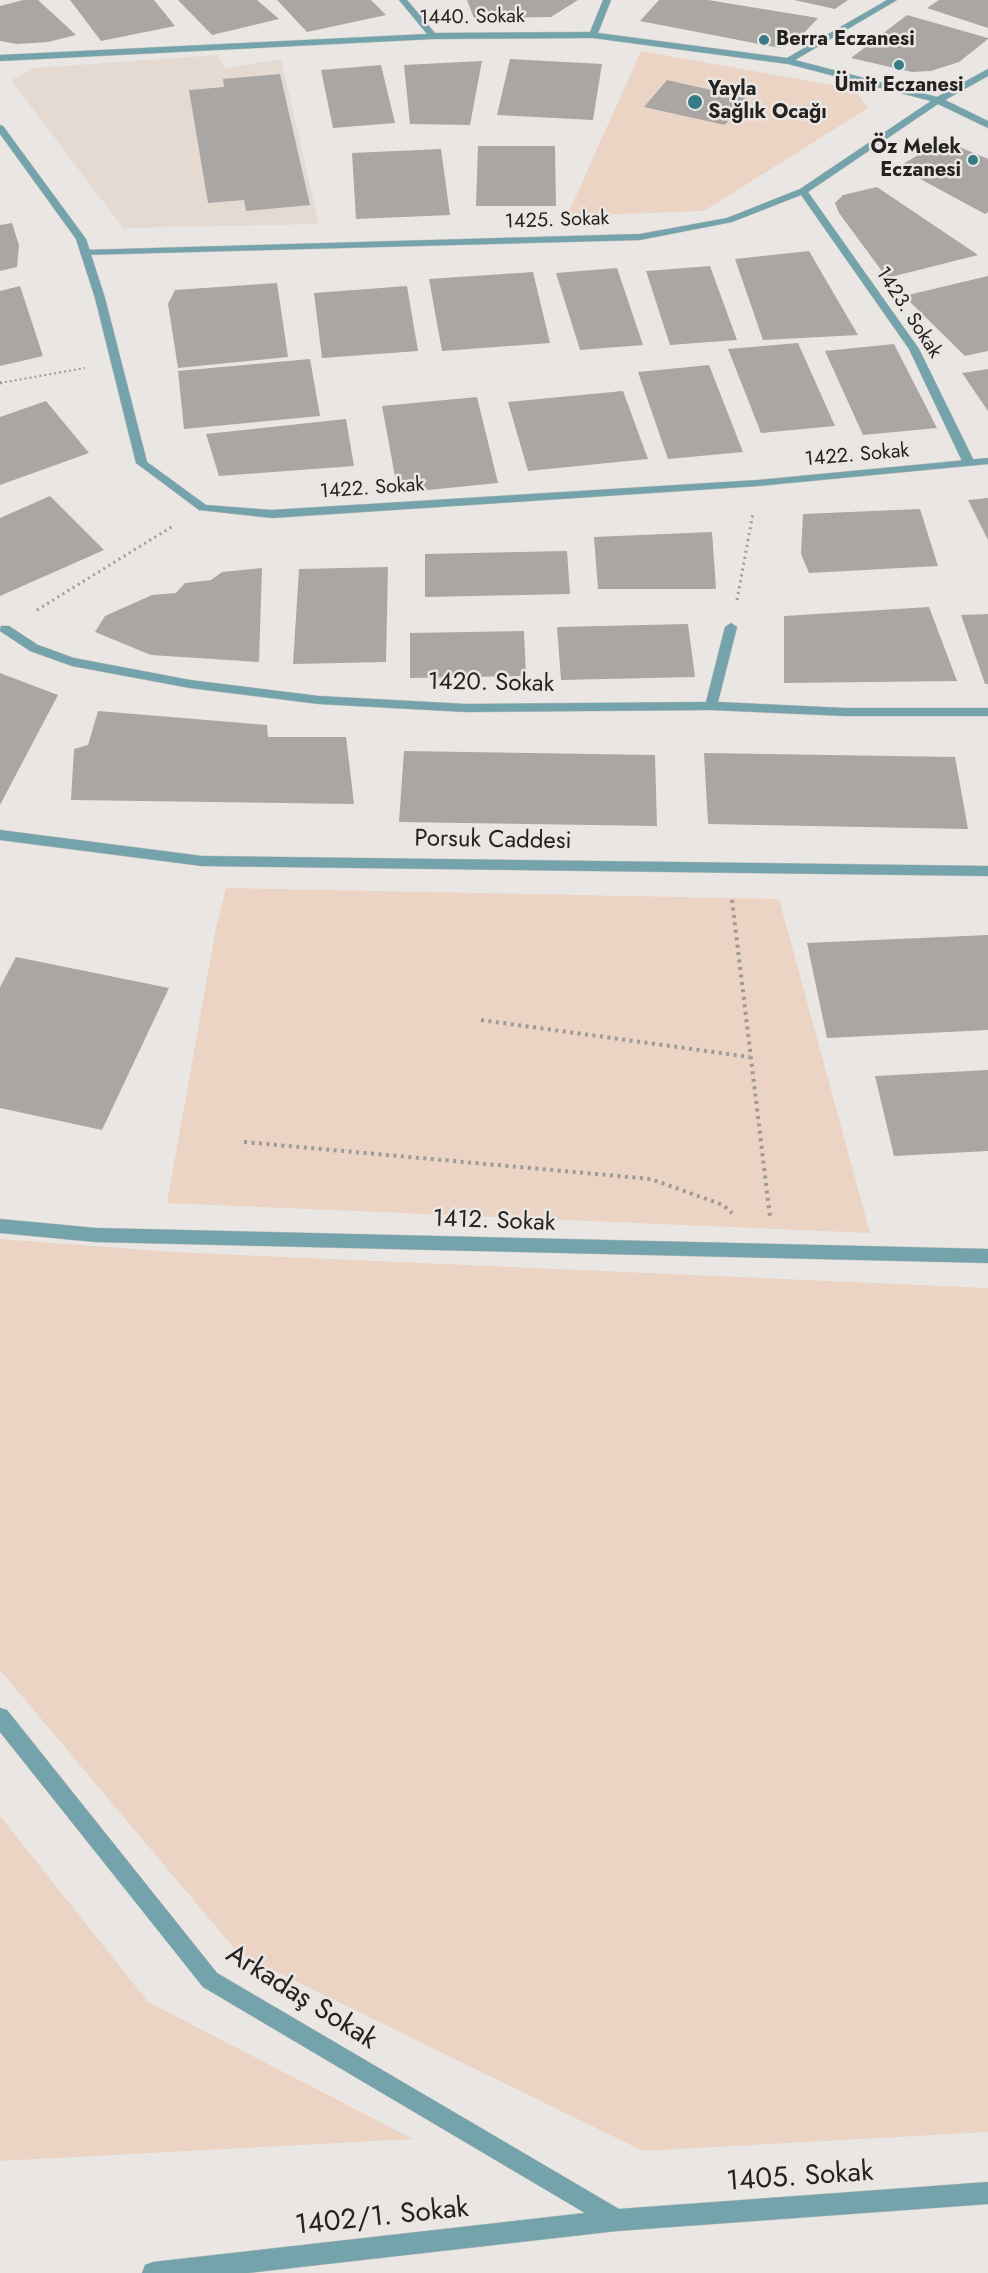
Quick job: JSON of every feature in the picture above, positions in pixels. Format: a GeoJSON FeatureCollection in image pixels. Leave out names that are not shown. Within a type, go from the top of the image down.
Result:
{"type":"FeatureCollection","features":[{"type":"Feature","properties":{"kind":"street"},"geometry":{"type":"LineString","coordinates":[[403,0],[433,36]]}},
{"type":"Feature","properties":{"kind":"street"},"geometry":{"type":"LineString","coordinates":[[593,35],[608,0]]}},
{"type":"Feature","properties":{"kind":"street"},"geometry":{"type":"LineString","coordinates":[[788,61],[893,0]]}},
{"type":"Feature","properties":{"kind":"street","name":"1440. Sokak"},"geometry":{"type":"LineString","coordinates":[[0,58],[433,36],[593,35],[788,61],[938,100],[988,125]]}},
{"type":"Feature","properties":{"kind":"street","name":"1425. Sokak"},"geometry":{"type":"LineString","coordinates":[[85,253],[640,237],[729,220],[803,190],[938,100],[988,72]]}},
{"type":"Feature","properties":{"kind":"street"},"geometry":{"type":"LineString","coordinates":[[0,128],[81,239],[100,298],[142,464],[203,508]]}},
{"type":"Feature","properties":{"kind":"street","name":"1423. Sokak"},"geometry":{"type":"LineString","coordinates":[[803,190],[914,349],[969,463]]}},
{"type":"Feature","properties":{"kind":"street","name":"1422. Sokak"},"geometry":{"type":"LineString","coordinates":[[203,508],[272,514],[759,483],[988,461]]}},
{"type":"Feature","properties":{"kind":"street"},"geometry":{"type":"LineString","coordinates":[[711,706],[731,627]]}},
{"type":"Feature","properties":{"kind":"street","name":"1420. Sokak"},"geometry":{"type":"LineString","coordinates":[[5,629],[34,648],[72,662],[190,684],[319,700],[466,708],[711,706],[845,712],[988,712]]}},
{"type":"Feature","properties":{"kind":"street","name":"Porsuk Caddesi"},"geometry":{"type":"LineString","coordinates":[[0,835],[202,861],[988,871]]}},
{"type":"Feature","properties":{"kind":"street","name":"1412. Sokak"},"geometry":{"type":"LineString","coordinates":[[0,1226],[96,1235],[774,1253],[988,1256]]}},
{"type":"Feature","properties":{"kind":"street","name":"Arkadaş Sokak"},"geometry":{"type":"LineString","coordinates":[[0,1717],[210,1980],[617,2220]]}},
{"type":"Feature","properties":{"kind":"street","name":"1405. Sokak"},"geometry":{"type":"LineString","coordinates":[[617,2220],[988,2193]]}},
{"type":"Feature","properties":{"kind":"street","name":"1402/1. Sokak"},"geometry":{"type":"LineString","coordinates":[[153,2273],[617,2220]]}},
{"type":"Feature","properties":{"kind":"path"},"geometry":{"type":"LineString","coordinates":[[0,383],[117,363]]}},
{"type":"Feature","properties":{"kind":"path"},"geometry":{"type":"LineString","coordinates":[[731,627],[759,483]]}},
{"type":"Feature","properties":{"kind":"path"},"geometry":{"type":"LineString","coordinates":[[5,629],[203,508]]}},
{"type":"Feature","properties":{"kind":"path"},"geometry":{"type":"LineString","coordinates":[[728,866],[774,1253]]}},
{"type":"Feature","properties":{"kind":"path"},"geometry":{"type":"LineString","coordinates":[[481,1020],[750,1057]]}},
{"type":"Feature","properties":{"kind":"path"},"geometry":{"type":"LineString","coordinates":[[244,1142],[651,1179],[723,1205],[774,1253]]}},
{"type":"Feature","properties":{"kind":"shaded area"},"geometry":{"type":"Polygon","coordinates":[[[641,51],[854,89],[868,108],[704,211],[567,216],[641,51]]]}},
{"type":"Feature","properties":{"kind":"shaded area"},"geometry":{"type":"Polygon","coordinates":[[[218,55],[225,68],[281,59],[319,224],[123,228],[11,80],[35,68],[218,55]]]}},
{"type":"Feature","properties":{"kind":"shaded area"},"geometry":{"type":"Polygon","coordinates":[[[226,888],[779,899],[870,1233],[167,1203],[216,928],[226,888]]]}},
{"type":"Feature","properties":{"kind":"shaded area"},"geometry":{"type":"Polygon","coordinates":[[[0,1239],[172,1252],[988,1288],[988,2132],[643,2151],[238,1953],[0,1670],[0,1239]]]}},
{"type":"Feature","properties":{"kind":"shaded area"},"geometry":{"type":"Polygon","coordinates":[[[0,1816],[148,2002],[413,2139],[0,2161],[0,1816]]]}},
{"type":"Feature","properties":{"kind":"building"},"geometry":{"type":"Polygon","coordinates":[[[23,0],[38,0],[76,35],[48,42],[17,44],[0,41],[0,6],[23,0]]]}},
{"type":"Feature","properties":{"kind":"building"},"geometry":{"type":"Polygon","coordinates":[[[70,0],[154,0],[175,26],[101,41],[70,0]]]}},
{"type":"Feature","properties":{"kind":"building"},"geometry":{"type":"Polygon","coordinates":[[[178,0],[257,0],[279,19],[212,35],[178,0]]]}},
{"type":"Feature","properties":{"kind":"building"},"geometry":{"type":"Polygon","coordinates":[[[277,0],[371,0],[386,15],[307,32],[277,0]]]}},
{"type":"Feature","properties":{"kind":"building"},"geometry":{"type":"Polygon","coordinates":[[[467,0],[578,0],[551,17],[474,18],[467,0]]]}},
{"type":"Feature","properties":{"kind":"building"},"geometry":{"type":"Polygon","coordinates":[[[659,0],[708,0],[818,18],[804,33],[780,48],[640,21],[659,0]]]}},
{"type":"Feature","properties":{"kind":"building"},"geometry":{"type":"Polygon","coordinates":[[[794,0],[848,0],[835,9],[794,0]]]}},
{"type":"Feature","properties":{"kind":"building"},"geometry":{"type":"Polygon","coordinates":[[[939,0],[988,0],[988,28],[927,8],[939,0]]]}},
{"type":"Feature","properties":{"kind":"building"},"geometry":{"type":"Polygon","coordinates":[[[907,15],[988,39],[959,62],[931,71],[912,72],[851,58],[907,15]]]}},
{"type":"Feature","properties":{"kind":"building"},"geometry":{"type":"Polygon","coordinates":[[[510,59],[602,64],[593,120],[497,115],[510,59]]]}},
{"type":"Feature","properties":{"kind":"building"},"geometry":{"type":"Polygon","coordinates":[[[482,61],[470,125],[410,124],[404,65],[482,61]]]}},
{"type":"Feature","properties":{"kind":"building"},"geometry":{"type":"Polygon","coordinates":[[[381,65],[395,123],[333,128],[321,70],[381,65]]]}},
{"type":"Feature","properties":{"kind":"building"},"geometry":{"type":"Polygon","coordinates":[[[280,74],[310,205],[246,211],[244,200],[208,203],[189,90],[224,87],[223,79],[280,74]]]}},
{"type":"Feature","properties":{"kind":"building","name":"Yayla Sağlık Ocağı"},"geometry":{"type":"Polygon","coordinates":[[[667,80],[746,98],[725,125],[644,107],[667,80]]]}},
{"type":"Feature","properties":{"kind":"building"},"geometry":{"type":"Polygon","coordinates":[[[943,140],[988,159],[988,212],[985,214],[898,167],[943,140]]]}},
{"type":"Feature","properties":{"kind":"building"},"geometry":{"type":"Polygon","coordinates":[[[478,146],[555,146],[556,206],[476,206],[478,146]]]}},
{"type":"Feature","properties":{"kind":"building"},"geometry":{"type":"Polygon","coordinates":[[[441,149],[450,215],[356,219],[352,153],[441,149]]]}},
{"type":"Feature","properties":{"kind":"building"},"geometry":{"type":"Polygon","coordinates":[[[877,187],[978,255],[887,278],[839,213],[835,203],[843,195],[877,187]]]}},
{"type":"Feature","properties":{"kind":"building"},"geometry":{"type":"Polygon","coordinates":[[[12,223],[19,245],[17,267],[0,271],[0,225],[12,223]]]}},
{"type":"Feature","properties":{"kind":"building"},"geometry":{"type":"Polygon","coordinates":[[[809,251],[858,335],[763,340],[735,259],[809,251]]]}},
{"type":"Feature","properties":{"kind":"building"},"geometry":{"type":"Polygon","coordinates":[[[710,266],[737,340],[670,345],[646,271],[710,266]]]}},
{"type":"Feature","properties":{"kind":"building"},"geometry":{"type":"Polygon","coordinates":[[[617,268],[643,345],[580,350],[556,273],[617,268]]]}},
{"type":"Feature","properties":{"kind":"building"},"geometry":{"type":"Polygon","coordinates":[[[533,272],[550,343],[442,351],[429,279],[533,272]]]}},
{"type":"Feature","properties":{"kind":"building"},"geometry":{"type":"Polygon","coordinates":[[[988,276],[988,351],[965,356],[904,296],[988,276]]]}},
{"type":"Feature","properties":{"kind":"building"},"geometry":{"type":"Polygon","coordinates":[[[277,283],[288,357],[178,368],[168,304],[175,290],[277,283]]]}},
{"type":"Feature","properties":{"kind":"building"},"geometry":{"type":"Polygon","coordinates":[[[20,286],[43,356],[0,366],[0,291],[20,286]]]}},
{"type":"Feature","properties":{"kind":"building"},"geometry":{"type":"Polygon","coordinates":[[[407,286],[418,351],[322,358],[314,293],[407,286]]]}},
{"type":"Feature","properties":{"kind":"building"},"geometry":{"type":"Polygon","coordinates":[[[798,343],[835,426],[761,433],[728,349],[798,343]]]}},
{"type":"Feature","properties":{"kind":"building"},"geometry":{"type":"Polygon","coordinates":[[[894,344],[937,428],[863,435],[825,351],[894,344]]]}},
{"type":"Feature","properties":{"kind":"building"},"geometry":{"type":"Polygon","coordinates":[[[310,359],[320,416],[184,429],[178,371],[310,359]]]}},
{"type":"Feature","properties":{"kind":"building"},"geometry":{"type":"Polygon","coordinates":[[[709,365],[743,452],[668,459],[638,372],[709,365]]]}},
{"type":"Feature","properties":{"kind":"building"},"geometry":{"type":"Polygon","coordinates":[[[988,369],[988,411],[962,373],[988,369]]]}},
{"type":"Feature","properties":{"kind":"building"},"geometry":{"type":"Polygon","coordinates":[[[623,391],[648,459],[528,471],[508,402],[623,391]]]}},
{"type":"Feature","properties":{"kind":"building"},"geometry":{"type":"Polygon","coordinates":[[[477,397],[498,483],[398,493],[382,406],[477,397]]]}},
{"type":"Feature","properties":{"kind":"building"},"geometry":{"type":"Polygon","coordinates":[[[46,401],[89,453],[0,485],[0,417],[46,401]]]}},
{"type":"Feature","properties":{"kind":"building"},"geometry":{"type":"Polygon","coordinates":[[[346,419],[354,466],[219,476],[206,434],[346,419]]]}},
{"type":"Feature","properties":{"kind":"building"},"geometry":{"type":"Polygon","coordinates":[[[50,496],[104,550],[0,596],[0,518],[50,496]]]}},
{"type":"Feature","properties":{"kind":"building"},"geometry":{"type":"Polygon","coordinates":[[[988,498],[988,540],[968,500],[988,498]]]}},
{"type":"Feature","properties":{"kind":"building"},"geometry":{"type":"Polygon","coordinates":[[[920,509],[938,566],[809,573],[801,554],[803,514],[920,509]]]}},
{"type":"Feature","properties":{"kind":"building"},"geometry":{"type":"Polygon","coordinates":[[[712,532],[716,589],[598,589],[594,537],[712,532]]]}},
{"type":"Feature","properties":{"kind":"building"},"geometry":{"type":"Polygon","coordinates":[[[567,551],[570,594],[425,597],[425,554],[567,551]]]}},
{"type":"Feature","properties":{"kind":"building"},"geometry":{"type":"Polygon","coordinates":[[[388,567],[386,662],[293,664],[299,569],[388,567]]]}},
{"type":"Feature","properties":{"kind":"building"},"geometry":{"type":"Polygon","coordinates":[[[262,568],[259,662],[151,655],[95,632],[105,616],[152,595],[176,593],[185,583],[211,580],[222,572],[262,568]]]}},
{"type":"Feature","properties":{"kind":"building"},"geometry":{"type":"Polygon","coordinates":[[[929,607],[957,681],[784,683],[784,616],[929,607]]]}},
{"type":"Feature","properties":{"kind":"building"},"geometry":{"type":"Polygon","coordinates":[[[988,614],[988,684],[985,684],[961,615],[988,614]]]}},
{"type":"Feature","properties":{"kind":"building"},"geometry":{"type":"Polygon","coordinates":[[[688,624],[695,677],[561,680],[557,627],[688,624]]]}},
{"type":"Feature","properties":{"kind":"building"},"geometry":{"type":"Polygon","coordinates":[[[524,631],[526,676],[410,678],[410,633],[524,631]]]}},
{"type":"Feature","properties":{"kind":"building"},"geometry":{"type":"Polygon","coordinates":[[[0,673],[58,695],[0,805],[0,673]]]}},
{"type":"Feature","properties":{"kind":"building"},"geometry":{"type":"Polygon","coordinates":[[[98,711],[267,725],[268,737],[346,737],[354,804],[71,800],[74,749],[88,745],[98,711]]]}},
{"type":"Feature","properties":{"kind":"building"},"geometry":{"type":"Polygon","coordinates":[[[404,751],[655,755],[657,826],[399,822],[404,751]]]}},
{"type":"Feature","properties":{"kind":"building"},"geometry":{"type":"Polygon","coordinates":[[[704,753],[955,757],[968,829],[708,824],[704,753]]]}},
{"type":"Feature","properties":{"kind":"building"},"geometry":{"type":"Polygon","coordinates":[[[988,935],[988,1030],[827,1038],[807,943],[988,935]]]}},
{"type":"Feature","properties":{"kind":"building"},"geometry":{"type":"Polygon","coordinates":[[[16,957],[169,988],[102,1130],[0,1108],[0,987],[16,957]]]}},
{"type":"Feature","properties":{"kind":"building"},"geometry":{"type":"Polygon","coordinates":[[[988,1070],[988,1151],[894,1156],[875,1076],[988,1070]]]}},
{"type":"Feature","properties":{"kind":"place","name":"Berra Eczanesi"},"geometry":{"type":"Point","coordinates":[764,40]}},
{"type":"Feature","properties":{"kind":"place","name":"Ümit Eczanesi"},"geometry":{"type":"Point","coordinates":[899,65]}},
{"type":"Feature","properties":{"kind":"place","name":"Yayla Sağlık Ocağı"},"geometry":{"type":"Point","coordinates":[695,102]}},
{"type":"Feature","properties":{"kind":"place","name":"Öz Melek Eczanesi"},"geometry":{"type":"Point","coordinates":[973,160]}}]}
